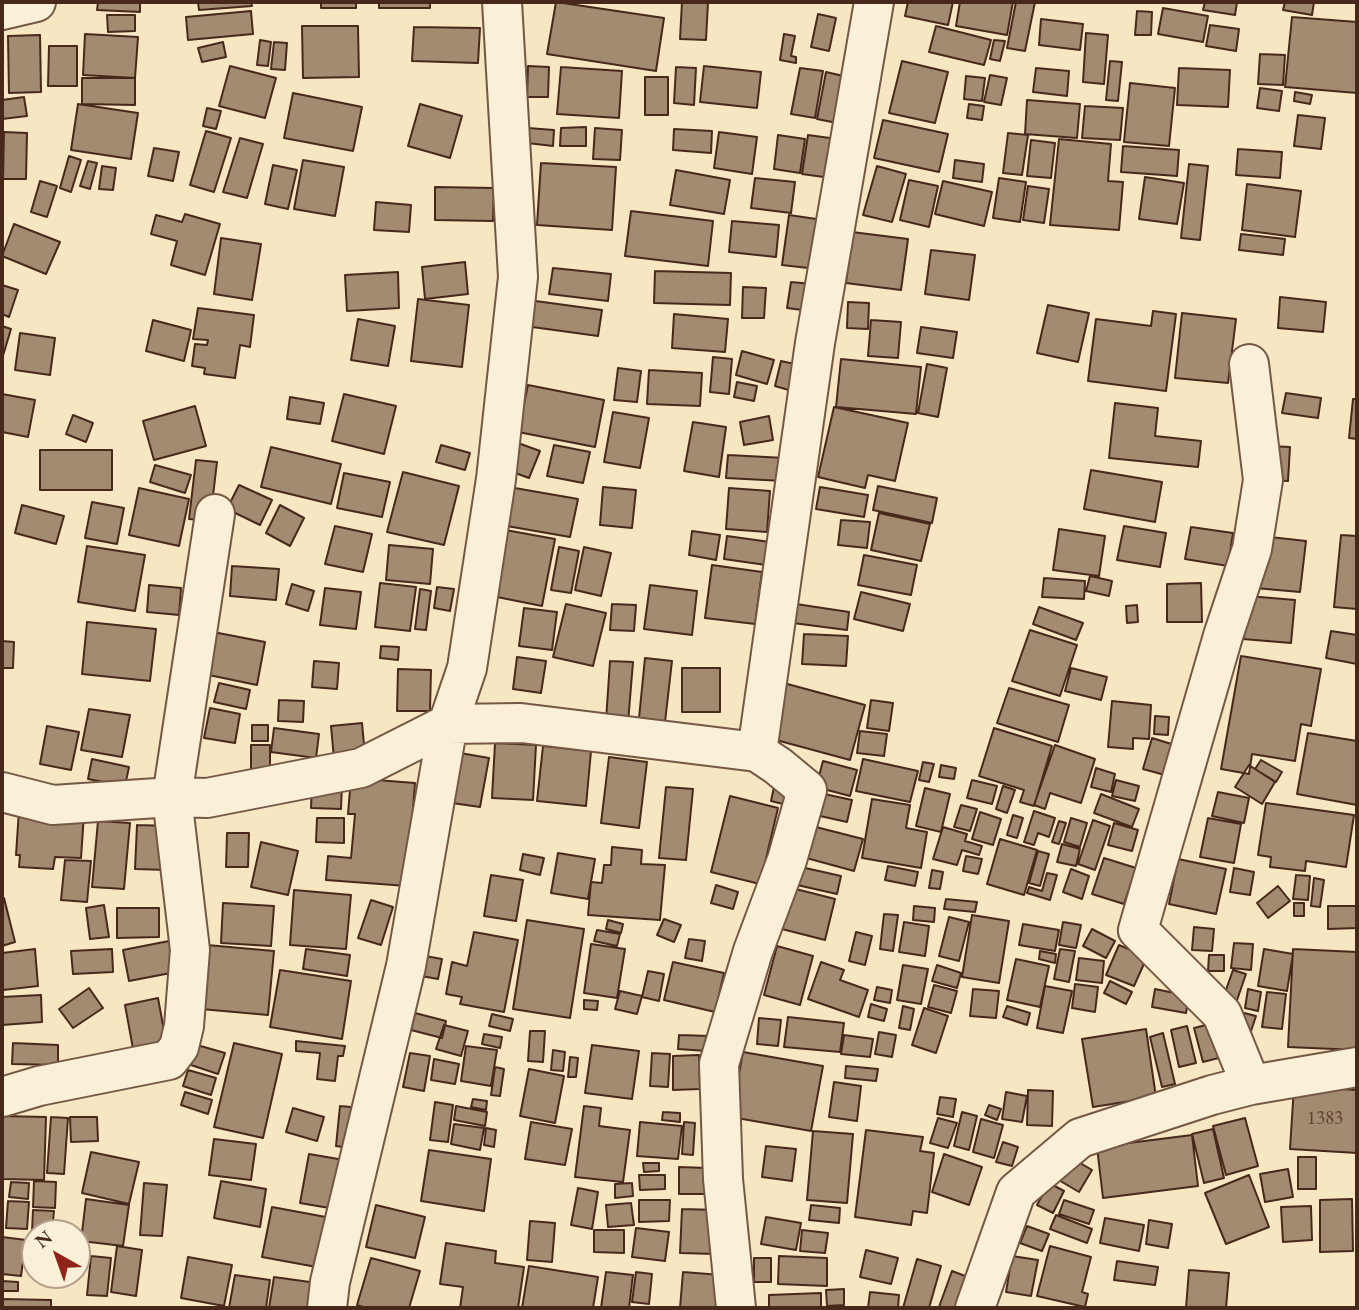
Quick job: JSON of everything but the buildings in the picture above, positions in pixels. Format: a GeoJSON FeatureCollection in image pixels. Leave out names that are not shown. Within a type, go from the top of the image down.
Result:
{"type":"FeatureCollection","features":[{"type":"Feature","properties":{"kind":"street"},"geometry":{"type":"LineString","coordinates":[[2,10],[36,2]]}},
{"type":"Feature","properties":{"kind":"street"},"geometry":{"type":"LineString","coordinates":[[327,1308],[330,1282],[406,966],[448,724],[467,668],[496,479],[519,277],[502,2]]}},
{"type":"Feature","properties":{"kind":"street"},"geometry":{"type":"LineString","coordinates":[[757,752],[815,343],[874,2]]}},
{"type":"Feature","properties":{"kind":"street"},"geometry":{"type":"LineString","coordinates":[[1249,364],[1263,480],[1252,550],[1223,636],[1139,930],[1222,1014],[1251,1085]]}},
{"type":"Feature","properties":{"kind":"street"},"geometry":{"type":"LineString","coordinates":[[2,1097],[39,1086],[169,1060],[179,1047],[184,1026],[190,950],[172,797],[215,514]]}},
{"type":"Feature","properties":{"kind":"street"},"geometry":{"type":"LineString","coordinates":[[2,792],[53,804],[172,797],[207,798],[360,768],[448,724],[521,723],[757,752],[778,766],[807,790],[787,860],[753,951],[719,1064],[723,1179],[736,1308]]}},
{"type":"Feature","properties":{"kind":"street"},"geometry":{"type":"LineString","coordinates":[[975,1308],[1016,1192],[1080,1138],[1251,1085],[1357,1067]]}}]}
